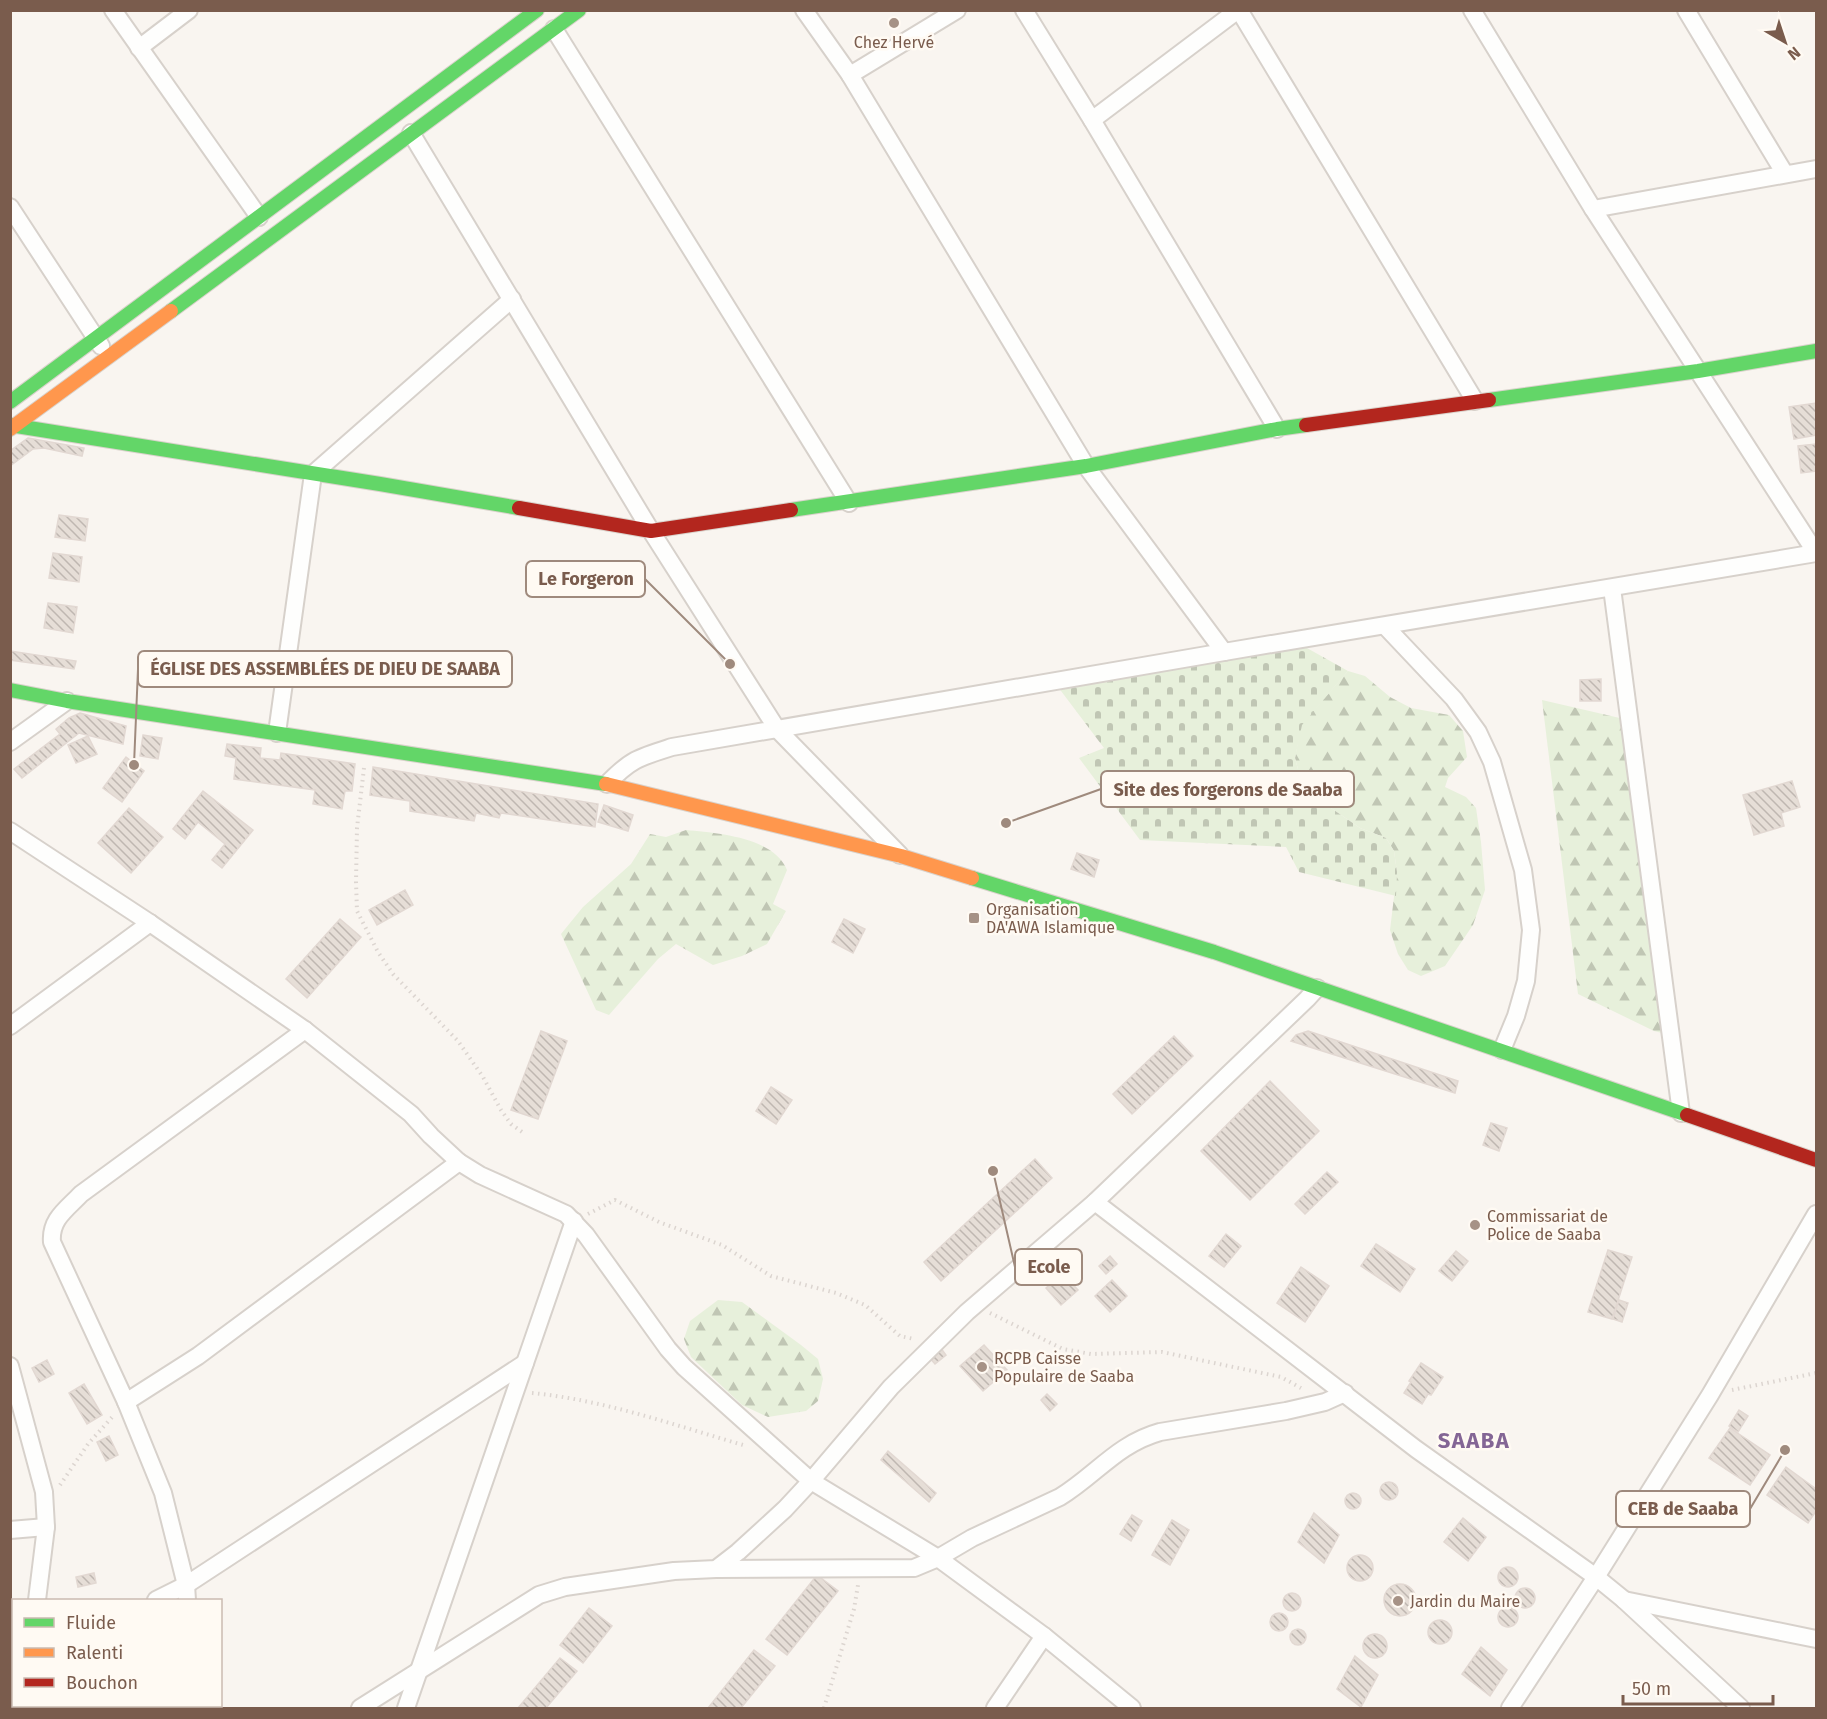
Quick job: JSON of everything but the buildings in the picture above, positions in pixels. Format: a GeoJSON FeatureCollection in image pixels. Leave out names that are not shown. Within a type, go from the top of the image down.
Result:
{"type":"FeatureCollection","features":[{"type":"Feature","properties":{"kind":"street"},"geometry":{"type":"LineString","coordinates":[[113,10],[259,217]]}},
{"type":"Feature","properties":{"kind":"street"},"geometry":{"type":"LineString","coordinates":[[139,48],[189,10]]}},
{"type":"Feature","properties":{"kind":"street"},"geometry":{"type":"LineString","coordinates":[[10,402],[537,10]]}},
{"type":"Feature","properties":{"kind":"street"},"geometry":{"type":"LineString","coordinates":[[12,427],[579,10]]}},
{"type":"Feature","properties":{"kind":"street"},"geometry":{"type":"LineString","coordinates":[[804,10],[849,75],[1086,466],[1224,652]]}},
{"type":"Feature","properties":{"kind":"street"},"geometry":{"type":"LineString","coordinates":[[849,75],[957,10]]}},
{"type":"Feature","properties":{"kind":"street"},"geometry":{"type":"LineString","coordinates":[[1024,10],[1277,429]]}},
{"type":"Feature","properties":{"kind":"street"},"geometry":{"type":"LineString","coordinates":[[1092,120],[1238,10],[1475,401]]}},
{"type":"Feature","properties":{"kind":"street"},"geometry":{"type":"LineString","coordinates":[[607,784],[622,768],[639,757],[672,747],[1816,553],[1593,209],[1472,10]]}},
{"type":"Feature","properties":{"kind":"street"},"geometry":{"type":"LineString","coordinates":[[1686,10],[1785,174]]}},
{"type":"Feature","properties":{"kind":"street"},"geometry":{"type":"LineString","coordinates":[[554,29],[849,503]]}},
{"type":"Feature","properties":{"kind":"street"},"geometry":{"type":"LineString","coordinates":[[411,133],[651,531],[777,729],[901,856]]}},
{"type":"Feature","properties":{"kind":"street"},"geometry":{"type":"LineString","coordinates":[[1593,209],[1816,169]]}},
{"type":"Feature","properties":{"kind":"street"},"geometry":{"type":"LineString","coordinates":[[10,207],[108,357]]}},
{"type":"Feature","properties":{"kind":"street"},"geometry":{"type":"LineString","coordinates":[[277,733],[313,474],[512,299]]}},
{"type":"Feature","properties":{"kind":"street"},"geometry":{"type":"LineString","coordinates":[[12,427],[380,484],[651,531],[1086,466],[1277,429],[1698,371],[1816,351]]}},
{"type":"Feature","properties":{"kind":"street"},"geometry":{"type":"LineString","coordinates":[[1612,588],[1681,1113]]}},
{"type":"Feature","properties":{"kind":"street"},"geometry":{"type":"LineString","coordinates":[[1385,626],[1454,699],[1478,732],[1492,762],[1523,870],[1531,930],[1526,981],[1516,1016],[1502,1050]]}},
{"type":"Feature","properties":{"kind":"street"},"geometry":{"type":"LineString","coordinates":[[10,690],[67,701],[607,784],[901,856],[1214,952],[1816,1160]]}},
{"type":"Feature","properties":{"kind":"street"},"geometry":{"type":"LineString","coordinates":[[10,742],[67,701]]}},
{"type":"Feature","properties":{"kind":"street"},"geometry":{"type":"LineString","coordinates":[[10,831],[150,923],[305,1030],[411,1114],[459,1162],[480,1175],[557,1209],[574,1221],[586,1234],[668,1349],[684,1367],[811,1481],[938,1558],[1044,1636],[1132,1708]]}},
{"type":"Feature","properties":{"kind":"street"},"geometry":{"type":"LineString","coordinates":[[10,1026],[150,923]]}},
{"type":"Feature","properties":{"kind":"street"},"geometry":{"type":"LineString","coordinates":[[716,1569],[785,1509],[891,1388],[967,1312],[1095,1202],[1317,988]]}},
{"type":"Feature","properties":{"kind":"street"},"geometry":{"type":"LineString","coordinates":[[187,1593],[163,1493],[126,1402],[52,1242],[51,1230],[58,1218],[81,1194],[305,1030]]}},
{"type":"Feature","properties":{"kind":"street"},"geometry":{"type":"LineString","coordinates":[[126,1402],[198,1356],[459,1162]]}},
{"type":"Feature","properties":{"kind":"street"},"geometry":{"type":"LineString","coordinates":[[1095,1202],[1416,1449],[1596,1577],[1623,1599],[1734,1706]]}},
{"type":"Feature","properties":{"kind":"street"},"geometry":{"type":"LineString","coordinates":[[1510,1708],[1596,1577],[1710,1395],[1816,1214]]}},
{"type":"Feature","properties":{"kind":"street"},"geometry":{"type":"LineString","coordinates":[[406,1708],[574,1221]]}},
{"type":"Feature","properties":{"kind":"street"},"geometry":{"type":"LineString","coordinates":[[160,1599],[187,1593],[525,1363]]}},
{"type":"Feature","properties":{"kind":"street"},"geometry":{"type":"LineString","coordinates":[[10,1366],[44,1492],[45,1519],[37,1599]]}},
{"type":"Feature","properties":{"kind":"street"},"geometry":{"type":"LineString","coordinates":[[360,1708],[539,1595],[566,1587],[674,1571],[914,1568],[1060,1497],[1123,1448],[1147,1436],[1286,1411],[1325,1402],[1345,1393]]}},
{"type":"Feature","properties":{"kind":"street"},"geometry":{"type":"LineString","coordinates":[[10,1530],[45,1519]]}},
{"type":"Feature","properties":{"kind":"street"},"geometry":{"type":"LineString","coordinates":[[1623,1599],[1816,1639]]}},
{"type":"Feature","properties":{"kind":"street"},"geometry":{"type":"LineString","coordinates":[[995,1708],[1044,1636]]}},
{"type":"Feature","properties":{"kind":"path"},"geometry":{"type":"LineString","coordinates":[[366,746],[357,828],[357,911],[378,952],[393,974],[458,1041],[483,1077],[501,1110],[512,1124],[525,1134]]}},
{"type":"Feature","properties":{"kind":"path"},"geometry":{"type":"LineString","coordinates":[[574,1221],[615,1200],[659,1222],[722,1245],[771,1276],[836,1293],[865,1305],[900,1336],[915,1339]]}},
{"type":"Feature","properties":{"kind":"path"},"geometry":{"type":"LineString","coordinates":[[967,1312],[984,1310],[1063,1349],[1091,1354],[1162,1352],[1281,1377],[1325,1402]]}},
{"type":"Feature","properties":{"kind":"path"},"geometry":{"type":"LineString","coordinates":[[1710,1395],[1816,1373]]}},
{"type":"Feature","properties":{"kind":"path"},"geometry":{"type":"LineString","coordinates":[[515,1391],[604,1405],[752,1447]]}},
{"type":"Feature","properties":{"kind":"path"},"geometry":{"type":"LineString","coordinates":[[45,1519],[68,1472],[88,1444],[126,1402]]}},
{"type":"Feature","properties":{"kind":"path"},"geometry":{"type":"LineString","coordinates":[[824,1708],[854,1609],[861,1569]]}},
{"type":"Feature","properties":{"kind":"green space"},"geometry":{"type":"Polygon","coordinates":[[[1298,643],[1348,671],[1302,725],[1295,758],[1301,781],[1315,797],[1360,828],[1386,838],[1394,851],[1397,872],[1396,896],[1299,872],[1286,847],[1140,840],[1079,758],[1104,748],[1055,683],[1298,643]]]}},
{"type":"Feature","properties":{"kind":"green space"},"geometry":{"type":"Polygon","coordinates":[[[1348,671],[1365,676],[1390,697],[1411,708],[1449,715],[1463,731],[1467,757],[1448,778],[1445,787],[1466,797],[1476,808],[1485,890],[1473,925],[1445,966],[1421,976],[1408,970],[1398,954],[1390,930],[1397,872],[1394,851],[1386,838],[1360,828],[1315,797],[1301,781],[1295,758],[1301,725],[1348,671]]]}},
{"type":"Feature","properties":{"kind":"green space"},"geometry":{"type":"Polygon","coordinates":[[[1542,700],[1624,719],[1662,1033],[1578,994],[1542,700]]]}},
{"type":"Feature","properties":{"kind":"green space"},"geometry":{"type":"Polygon","coordinates":[[[686,830],[728,835],[770,850],[787,870],[773,904],[786,911],[767,944],[742,956],[713,965],[676,944],[658,959],[609,1015],[596,1010],[561,934],[583,907],[631,864],[650,834],[666,837],[686,830]]]}},
{"type":"Feature","properties":{"kind":"green space"},"geometry":{"type":"Polygon","coordinates":[[[718,1300],[742,1302],[818,1359],[823,1379],[818,1401],[806,1411],[768,1417],[742,1405],[691,1357],[684,1339],[690,1321],[718,1300]]]}},
{"type":"Feature","properties":{"kind":"traffic: fast"},"geometry":{"type":"LineString","coordinates":[[10,402],[537,10]]}},
{"type":"Feature","properties":{"kind":"traffic: fast"},"geometry":{"type":"LineString","coordinates":[[171,311],[579,10]]}},
{"type":"Feature","properties":{"kind":"traffic: fast"},"geometry":{"type":"LineString","coordinates":[[1489,400],[1698,371],[1816,351]]}},
{"type":"Feature","properties":{"kind":"traffic: fast"},"geometry":{"type":"LineString","coordinates":[[10,425],[519,508]]}},
{"type":"Feature","properties":{"kind":"traffic: fast"},"geometry":{"type":"LineString","coordinates":[[791,510],[1086,466],[1306,425]]}},
{"type":"Feature","properties":{"kind":"traffic: fast"},"geometry":{"type":"LineString","coordinates":[[10,690],[67,701],[606,784]]}},
{"type":"Feature","properties":{"kind":"traffic: fast"},"geometry":{"type":"LineString","coordinates":[[972,878],[1214,952],[1687,1115]]}},
{"type":"Feature","properties":{"kind":"traffic: slow"},"geometry":{"type":"LineString","coordinates":[[10,429],[171,311]]}},
{"type":"Feature","properties":{"kind":"traffic: slow"},"geometry":{"type":"LineString","coordinates":[[606,784],[901,856],[972,878]]}},
{"type":"Feature","properties":{"kind":"traffic: jam"},"geometry":{"type":"LineString","coordinates":[[1306,425],[1489,400]]}},
{"type":"Feature","properties":{"kind":"traffic: jam"},"geometry":{"type":"LineString","coordinates":[[519,508],[651,531],[791,510]]}},
{"type":"Feature","properties":{"kind":"traffic: jam"},"geometry":{"type":"LineString","coordinates":[[1687,1115],[1816,1160]]}},
{"type":"Feature","properties":{"kind":"place","name":"Chez Hervé"},"geometry":{"type":"Point","coordinates":[894,23]}},
{"type":"Feature","properties":{"kind":"place","name":"Le Forgeron"},"geometry":{"type":"Point","coordinates":[730,664]}},
{"type":"Feature","properties":{"kind":"place","name":"ÉGLISE DES ASSEMBLÉES DE DIEU DE SAABA"},"geometry":{"type":"Point","coordinates":[134,765]}},
{"type":"Feature","properties":{"kind":"place","name":"Site des forgerons de Saaba"},"geometry":{"type":"Point","coordinates":[1006,823]}},
{"type":"Feature","properties":{"kind":"place","name":"Organisation DA'AWA Islamique"},"geometry":{"type":"Point","coordinates":[974,918]}},
{"type":"Feature","properties":{"kind":"place","name":"Ecole"},"geometry":{"type":"Point","coordinates":[993,1171]}},
{"type":"Feature","properties":{"kind":"place","name":"Commissariat de Police de Saaba"},"geometry":{"type":"Point","coordinates":[1475,1225]}},
{"type":"Feature","properties":{"kind":"place","name":"RCPB Caisse Populaire de Saaba"},"geometry":{"type":"Point","coordinates":[982,1367]}},
{"type":"Feature","properties":{"kind":"place","name":"CEB de Saaba"},"geometry":{"type":"Point","coordinates":[1785,1450]}},
{"type":"Feature","properties":{"kind":"place","name":"Jardin du Maire"},"geometry":{"type":"Point","coordinates":[1398,1601]}},
{"type":"Feature","properties":{"kind":"district","name":"SAABA"},"geometry":{"type":"Point","coordinates":[1474,1440]}}]}
